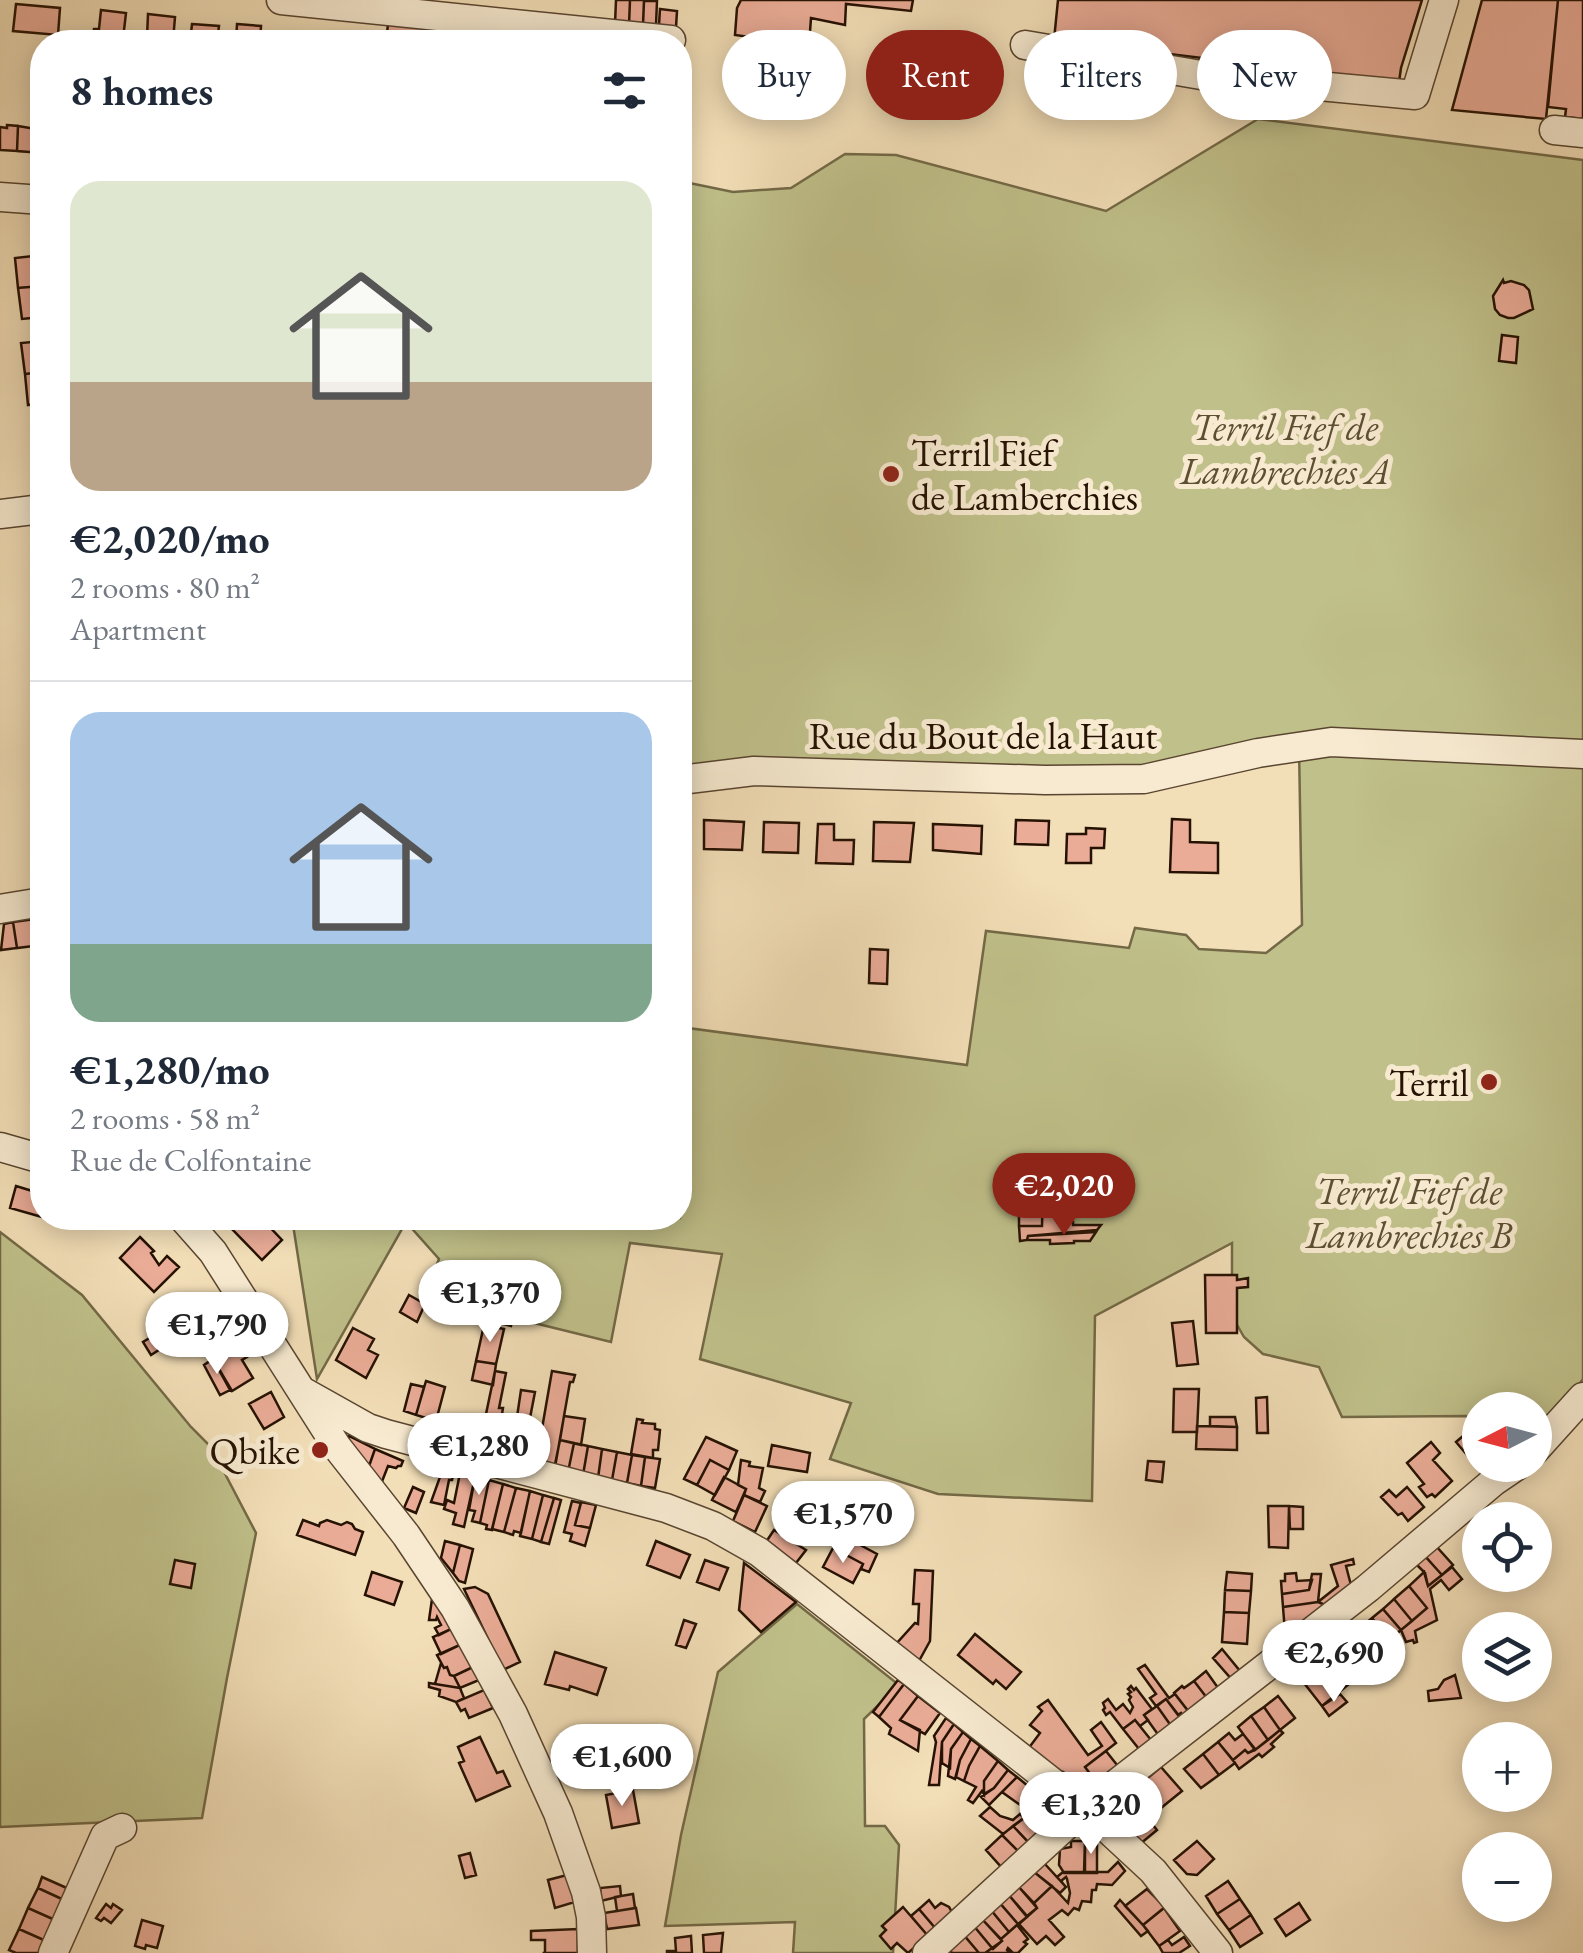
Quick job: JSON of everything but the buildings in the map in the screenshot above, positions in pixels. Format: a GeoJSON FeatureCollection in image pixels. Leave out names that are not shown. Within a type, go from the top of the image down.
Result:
{"type":"FeatureCollection","features":[{"type":"Feature","properties":{"kind":"street"},"geometry":{"type":"LineString","coordinates":[[280,0],[574,30]]}},
{"type":"Feature","properties":{"kind":"street"},"geometry":{"type":"LineString","coordinates":[[1177,71],[1415,95],[1444,0]]}},
{"type":"Feature","properties":{"kind":"street"},"geometry":{"type":"LineString","coordinates":[[1554,130],[1583,132]]}},
{"type":"Feature","properties":{"kind":"street"},"geometry":{"type":"LineString","coordinates":[[0,197],[30,199]]}},
{"type":"Feature","properties":{"kind":"street"},"geometry":{"type":"LineString","coordinates":[[0,514],[30,510]]}},
{"type":"Feature","properties":{"kind":"street","name":"Rue du Bout de la Haut"},"geometry":{"type":"LineString","coordinates":[[692,779],[754,771],[1045,780],[1144,779],[1330,742],[1583,754]]}},
{"type":"Feature","properties":{"kind":"street"},"geometry":{"type":"LineString","coordinates":[[0,910],[30,904]]}},
{"type":"Feature","properties":{"kind":"street"},"geometry":{"type":"LineString","coordinates":[[0,1147],[30,1156]]}},
{"type":"Feature","properties":{"kind":"street"},"geometry":{"type":"LineString","coordinates":[[194,1230],[213,1252],[337,1448],[406,1536],[455,1608],[513,1714],[558,1813],[586,1892],[592,1953]]}},
{"type":"Feature","properties":{"kind":"street"},"geometry":{"type":"LineString","coordinates":[[302,1390],[368,1428],[666,1508],[713,1526],[759,1552],[1085,1808],[1153,1871],[1218,1953]]}},
{"type":"Feature","properties":{"kind":"street"},"geometry":{"type":"LineString","coordinates":[[1552,1431],[1583,1397]]}},
{"type":"Feature","properties":{"kind":"street"},"geometry":{"type":"LineString","coordinates":[[928,1953],[1085,1808],[1368,1588],[1493,1482]]}},
{"type":"Feature","properties":{"kind":"street"},"geometry":{"type":"LineString","coordinates":[[53,1953],[106,1836],[122,1828]]}},
{"type":"Feature","properties":{"kind":"green space"},"geometry":{"type":"Polygon","coordinates":[[[1256,120],[1583,160],[1583,1379],[1552,1423],[1552,1392],[1462,1392],[1462,1416],[1342,1417],[1319,1367],[1263,1354],[1244,1337],[1232,1316],[1232,1243],[1095,1316],[1092,1501],[938,1494],[830,1459],[851,1403],[700,1359],[722,1254],[630,1243],[611,1342],[518,1319],[522,1298],[430,1282],[439,1259],[413,1230],[692,1230],[692,1029],[967,1065],[986,931],[1129,948],[1135,928],[1186,935],[1199,949],[1266,953],[1302,925],[1299,746],[1206,767],[692,780],[692,183],[733,192],[791,188],[845,154],[896,155],[1106,211],[1256,120]]]}},
{"type":"Feature","properties":{"kind":"green space"},"geometry":{"type":"Polygon","coordinates":[[[294,1230],[401,1230],[317,1379],[294,1230]]]}},
{"type":"Feature","properties":{"kind":"green space","name":"Qbike"},"geometry":{"type":"Polygon","coordinates":[[[0,1232],[82,1295],[211,1447],[256,1533],[202,1818],[0,1827],[0,1232]]]}},
{"type":"Feature","properties":{"kind":"green space"},"geometry":{"type":"Polygon","coordinates":[[[797,1604],[899,1685],[864,1719],[865,1826],[885,1826],[899,1845],[893,1953],[793,1953],[795,1922],[665,1926],[718,1672],[797,1604]]]}},
{"type":"Feature","properties":{"kind":"place","name":"Terril Fief de Lamberchies"},"geometry":{"type":"Point","coordinates":[891,474]}},
{"type":"Feature","properties":{"kind":"place","name":"Terril"},"geometry":{"type":"Point","coordinates":[1489,1082]}},
{"type":"Feature","properties":{"kind":"place","name":"Qbike"},"geometry":{"type":"Point","coordinates":[320,1450]}},
{"type":"Feature","properties":{"kind":"park label","name":"Terril Fief de Lambrechies A"},"geometry":{"type":"Point","coordinates":[1285,448]}},
{"type":"Feature","properties":{"kind":"park label","name":"Terril Fief de Lambrechies B"},"geometry":{"type":"Point","coordinates":[1409,1212]}}]}
